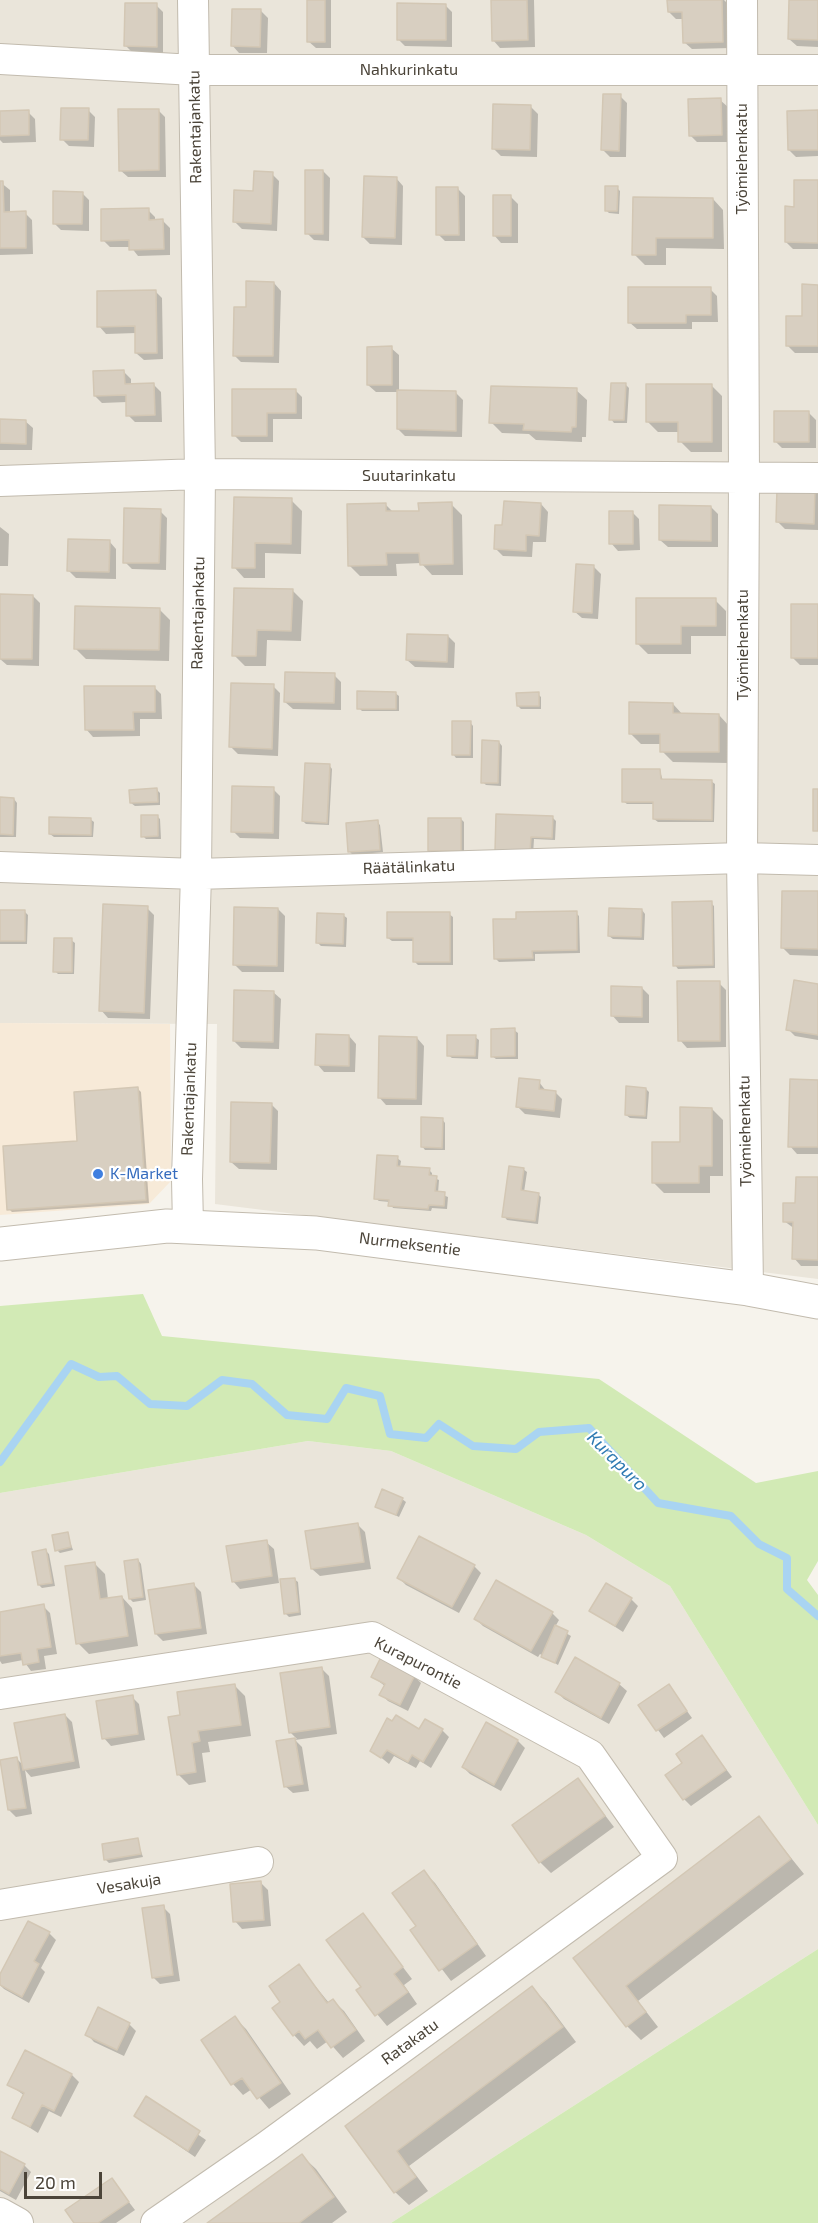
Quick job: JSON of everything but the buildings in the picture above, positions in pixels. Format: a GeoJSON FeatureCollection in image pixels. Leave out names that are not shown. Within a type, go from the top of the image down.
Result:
{"type":"FeatureCollection","features":[{"type":"Feature","properties":{"kind":"street","name":"Rakentajankatu"},"geometry":{"type":"LineString","coordinates":[[188,1226],[187,1179],[196,874],[200,474],[193,0]]}},
{"type":"Feature","properties":{"kind":"street","name":"Työmiehenkatu"},"geometry":{"type":"LineString","coordinates":[[742,0],[744,478],[742,858],[748,1289]]}},
{"type":"Feature","properties":{"kind":"street","name":"Nahkurinkatu"},"geometry":{"type":"LineString","coordinates":[[0,59],[194,70],[818,70]]}},
{"type":"Feature","properties":{"kind":"street","name":"Suutarinkatu"},"geometry":{"type":"LineString","coordinates":[[0,481],[200,474],[818,478]]}},
{"type":"Feature","properties":{"kind":"street","name":"Räätälinkatu"},"geometry":{"type":"LineString","coordinates":[[0,867],[196,874],[742,858],[818,860]]}},
{"type":"Feature","properties":{"kind":"street","name":"Nurmeksentie"},"geometry":{"type":"LineString","coordinates":[[0,1244],[167,1226],[316,1233],[748,1289],[818,1302]]}},
{"type":"Feature","properties":{"kind":"street","name":"Kurapurontie"},"geometry":{"type":"LineString","coordinates":[[0,1694],[372,1637],[590,1755],[662,1858]]}},
{"type":"Feature","properties":{"kind":"street","name":"Ratakatu"},"geometry":{"type":"LineString","coordinates":[[156,2223],[266,2147],[662,1858]]}},
{"type":"Feature","properties":{"kind":"street","name":"Vesakuja"},"geometry":{"type":"LineString","coordinates":[[0,1905],[258,1862]]}},
{"type":"Feature","properties":{"kind":"street"},"geometry":{"type":"LineString","coordinates":[[0,2213],[18,2223]]}},
{"type":"Feature","properties":{"kind":"shaded area"},"geometry":{"type":"Polygon","coordinates":[[[0,0],[818,0],[818,1279],[215,1204],[217,1024],[0,1023],[0,0]]]}},
{"type":"Feature","properties":{"kind":"shaded area"},"geometry":{"type":"Polygon","coordinates":[[[0,1023],[170,1024],[171,1181],[149,1204],[0,1215],[0,1023]]]}},
{"type":"Feature","properties":{"kind":"shaded area"},"geometry":{"type":"Polygon","coordinates":[[[308,1441],[391,1451],[586,1535],[670,1586],[818,1825],[818,1949],[391,2223],[0,2223],[0,1493],[308,1441]]]}},
{"type":"Feature","properties":{"kind":"green space"},"geometry":{"type":"Polygon","coordinates":[[[143,1294],[162,1336],[599,1379],[756,1483],[818,1471],[818,1561],[807,1580],[818,1595],[818,1825],[670,1586],[586,1535],[391,1451],[308,1441],[0,1493],[0,1306],[143,1294]]]}},
{"type":"Feature","properties":{"kind":"green space"},"geometry":{"type":"Polygon","coordinates":[[[818,1949],[818,2223],[391,2223],[818,1949]]]}},
{"type":"Feature","properties":{"kind":"waterway","name":"Kurapuro"},"geometry":{"type":"LineString","coordinates":[[0,1462],[71,1364],[99,1377],[117,1376],[150,1404],[187,1406],[222,1380],[252,1384],[287,1415],[327,1419],[346,1388],[380,1396],[390,1434],[426,1438],[439,1424],[473,1446],[516,1449],[539,1432],[589,1428],[658,1503],[731,1516],[759,1544],[787,1558],[787,1589],[818,1616]]}},
{"type":"Feature","properties":{"kind":"place","name":"K-Market"},"geometry":{"type":"Point","coordinates":[98,1174]}}]}
